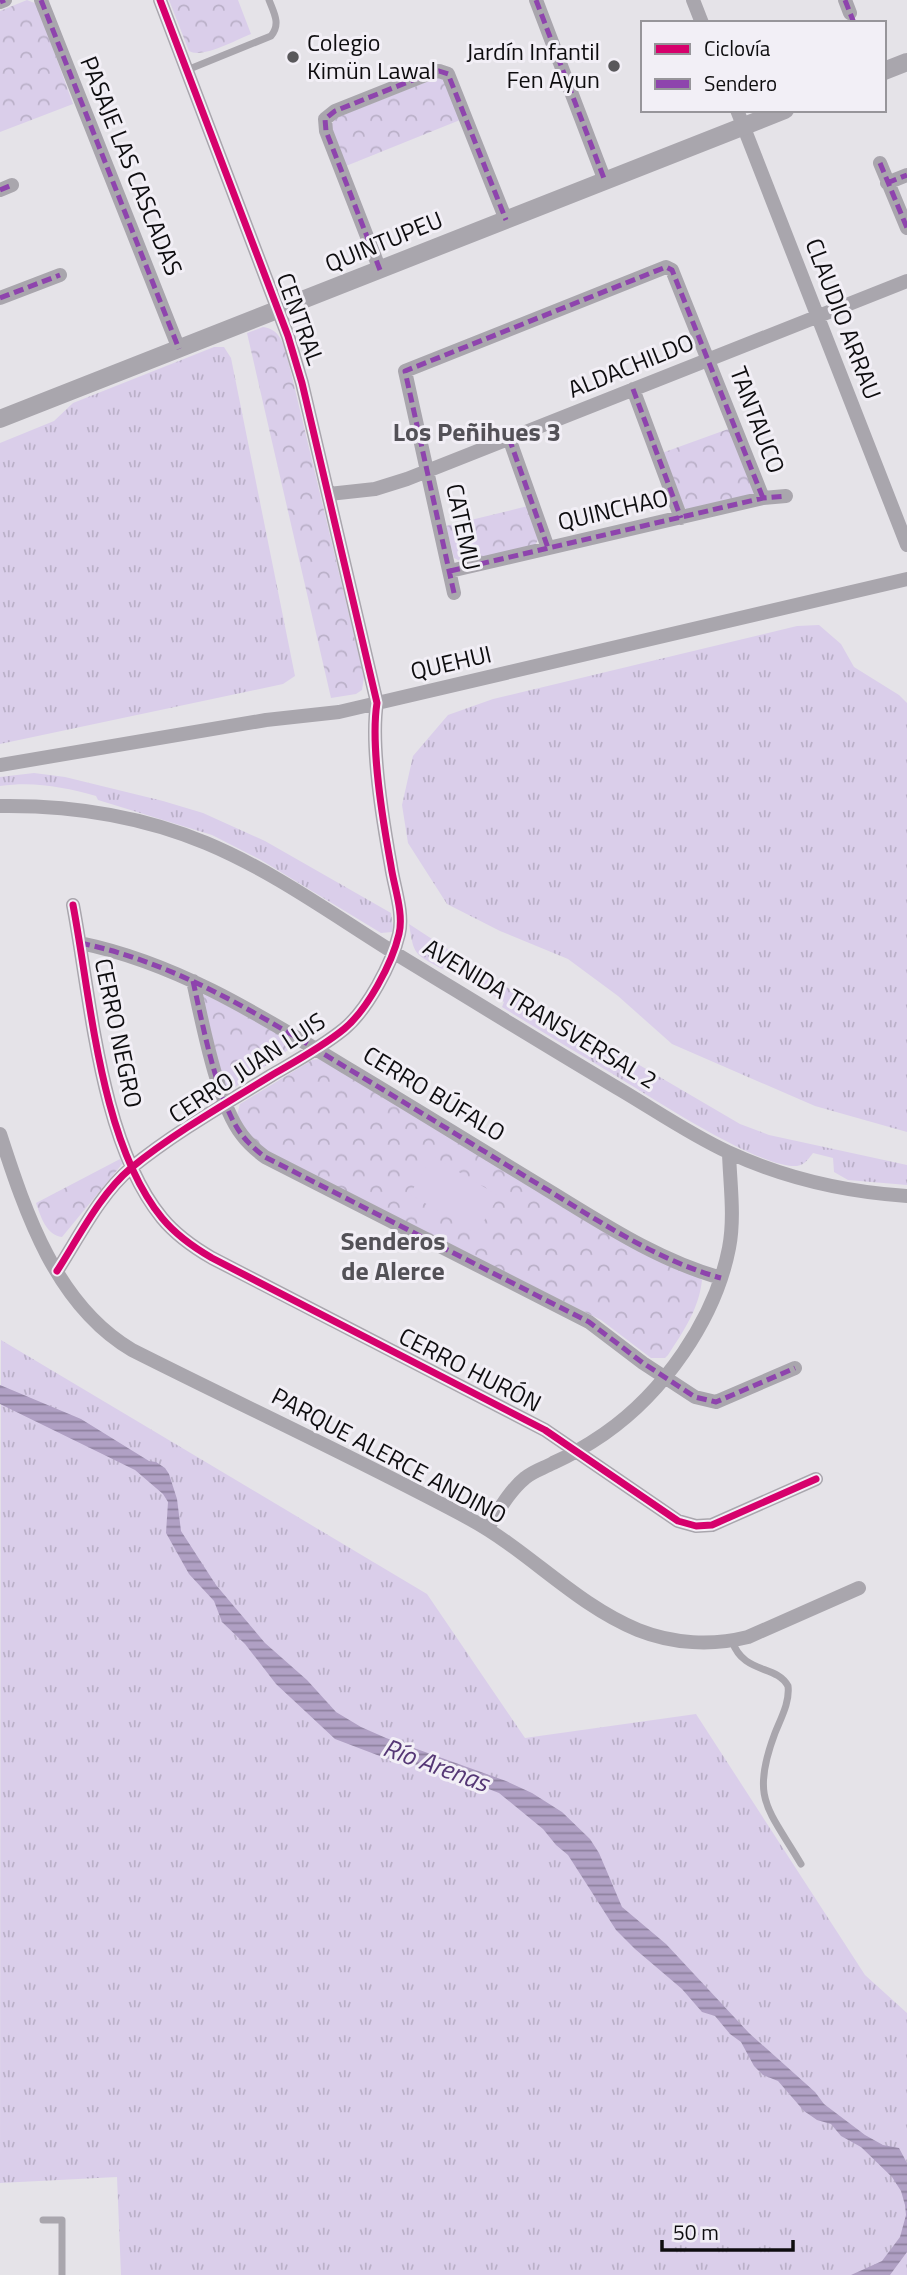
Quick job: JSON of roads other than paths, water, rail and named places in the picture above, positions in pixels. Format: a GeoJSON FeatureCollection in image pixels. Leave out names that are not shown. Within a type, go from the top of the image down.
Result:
{"type":"FeatureCollection","features":[{"type":"Feature","properties":{"kind":"street"},"geometry":{"type":"LineString","coordinates":[[0,2],[5,0]]}},
{"type":"Feature","properties":{"kind":"street","name":"PASAJE LAS CASCADAS"},"geometry":{"type":"LineString","coordinates":[[41,0],[179,349]]}},
{"type":"Feature","properties":{"kind":"street","name":"CENTRAL"},"geometry":{"type":"LineString","coordinates":[[160,0],[295,354],[377,703]]}},
{"type":"Feature","properties":{"kind":"street"},"geometry":{"type":"LineString","coordinates":[[536,0],[605,181]]}},
{"type":"Feature","properties":{"kind":"street"},"geometry":{"type":"LineString","coordinates":[[694,0],[701,21]]}},
{"type":"Feature","properties":{"kind":"street"},"geometry":{"type":"LineString","coordinates":[[886,70],[907,62]]}},
{"type":"Feature","properties":{"kind":"street"},"geometry":{"type":"LineString","coordinates":[[380,270],[326,131],[325,119],[335,111],[439,71],[448,74],[506,220]]}},
{"type":"Feature","properties":{"kind":"street","name":"QUINTUPEU"},"geometry":{"type":"LineString","coordinates":[[0,419],[605,181],[740,118],[774,112]]}},
{"type":"Feature","properties":{"kind":"street","name":"CLAUDIO ARRAU"},"geometry":{"type":"LineString","coordinates":[[740,118],[907,545]]}},
{"type":"Feature","properties":{"kind":"street"},"geometry":{"type":"LineString","coordinates":[[880,163],[907,228]]}},
{"type":"Feature","properties":{"kind":"street"},"geometry":{"type":"LineString","coordinates":[[887,183],[907,175]]}},
{"type":"Feature","properties":{"kind":"street","name":"TANTAUCO"},"geometry":{"type":"LineString","coordinates":[[427,471],[405,375],[408,368],[670,267],[763,498]]}},
{"type":"Feature","properties":{"kind":"street"},"geometry":{"type":"LineString","coordinates":[[0,298],[60,275]]}},
{"type":"Feature","properties":{"kind":"street","name":"ALDACHILDO"},"geometry":{"type":"LineString","coordinates":[[329,494],[375,489],[427,471],[907,281]]}},
{"type":"Feature","properties":{"kind":"street"},"geometry":{"type":"LineString","coordinates":[[633,389],[681,518]]}},
{"type":"Feature","properties":{"kind":"street"},"geometry":{"type":"LineString","coordinates":[[509,438],[548,548]]}},
{"type":"Feature","properties":{"kind":"street","name":"CATEMU"},"geometry":{"type":"LineString","coordinates":[[427,471],[454,593]]}},
{"type":"Feature","properties":{"kind":"street","name":"QUINCHAO"},"geometry":{"type":"LineString","coordinates":[[450,571],[763,498],[786,496]]}},
{"type":"Feature","properties":{"kind":"street","name":"QUEHUI"},"geometry":{"type":"LineString","coordinates":[[0,765],[266,720],[339,712],[907,579]]}},
{"type":"Feature","properties":{"kind":"street","name":"CERRO JUAN LUIS"},"geometry":{"type":"LineString","coordinates":[[57,1271],[101,1204],[131,1168],[226,1103],[345,1029],[360,1012],[383,973],[399,933],[400,919],[380,782],[375,726],[377,703]]}},
{"type":"Feature","properties":{"kind":"street","name":"AVENIDA TRANSVERSAL 2"},"geometry":{"type":"LineString","coordinates":[[0,806],[50,807],[100,813],[153,825],[224,851],[275,879],[729,1153],[778,1172],[827,1185],[907,1196]]}},
{"type":"Feature","properties":{"kind":"street","name":"CERRO NEGRO"},"geometry":{"type":"LineString","coordinates":[[73,905],[104,1082],[131,1168]]}},
{"type":"Feature","properties":{"kind":"street","name":"CERRO BÚFALO"},"geometry":{"type":"LineString","coordinates":[[80,943],[140,958],[230,999],[625,1237],[688,1268],[721,1278]]}},
{"type":"Feature","properties":{"kind":"street"},"geometry":{"type":"LineString","coordinates":[[193,981],[208,1046],[226,1103],[242,1136],[265,1157],[589,1322],[695,1397],[716,1402],[795,1368]]}},
{"type":"Feature","properties":{"kind":"street","name":"PARQUE ALERCE ANDINO"},"geometry":{"type":"LineString","coordinates":[[0,1134],[29,1219],[57,1271],[89,1318],[118,1342],[487,1529],[586,1601],[637,1630],[670,1640],[699,1643],[732,1641],[748,1637],[859,1588]]}},
{"type":"Feature","properties":{"kind":"street"},"geometry":{"type":"LineString","coordinates":[[487,1529],[527,1476],[576,1451],[625,1419],[664,1377],[698,1328],[721,1278],[729,1247],[729,1153]]}},
{"type":"Feature","properties":{"kind":"street","name":"CERRO HURÓN"},"geometry":{"type":"LineString","coordinates":[[131,1168],[161,1217],[196,1248],[530,1422],[678,1521],[696,1526],[712,1525],[816,1479]]}},
{"type":"Feature","properties":{"kind":"lane"},"geometry":{"type":"LineString","coordinates":[[186,70],[271,36],[277,29],[277,22],[269,0]]}},
{"type":"Feature","properties":{"kind":"lane"},"geometry":{"type":"LineString","coordinates":[[732,1641],[741,1658],[781,1678],[788,1686],[787,1702],[765,1761],[762,1789],[765,1802],[801,1864]]}},
{"type":"Feature","properties":{"kind":"lane"},"geometry":{"type":"LineString","coordinates":[[43,2220],[62,2220],[62,2275]]}},
{"type":"Feature","properties":{"kind":"water","name":"Río Arenas"},"geometry":{"type":"Polygon","coordinates":[[[0,1385],[81,1419],[165,1468],[177,1499],[181,1531],[216,1585],[265,1643],[307,1680],[336,1712],[386,1738],[506,1781],[562,1812],[590,1839],[599,1853],[622,1907],[666,1944],[749,2033],[815,2092],[824,2104],[865,2135],[883,2145],[899,2148],[907,2163],[907,2252],[890,2275],[851,2275],[882,2261],[900,2237],[906,2215],[905,2205],[901,2191],[892,2177],[861,2147],[841,2136],[831,2124],[817,2120],[804,2111],[778,2081],[763,2075],[754,2066],[741,2042],[730,2034],[715,2016],[702,2012],[682,1989],[616,1930],[568,1855],[543,1829],[499,1793],[468,1781],[459,1774],[385,1758],[335,1739],[276,1684],[245,1644],[222,1622],[214,1601],[189,1574],[166,1533],[168,1502],[163,1494],[135,1470],[0,1404],[0,1385]]]}},
{"type":"Feature","properties":{"kind":"place","name":"Colegio Kimün Lawal"},"geometry":{"type":"Point","coordinates":[293,57]}},
{"type":"Feature","properties":{"kind":"place","name":"Jardín Infantil Fen Ayun"},"geometry":{"type":"Point","coordinates":[614,66]}},
{"type":"Feature","properties":{"kind":"district","name":"Los Peñihues 3"},"geometry":{"type":"Point","coordinates":[477,432]}},
{"type":"Feature","properties":{"kind":"district","name":"Senderos de Alerce"},"geometry":{"type":"Point","coordinates":[393,1256]}}]}
